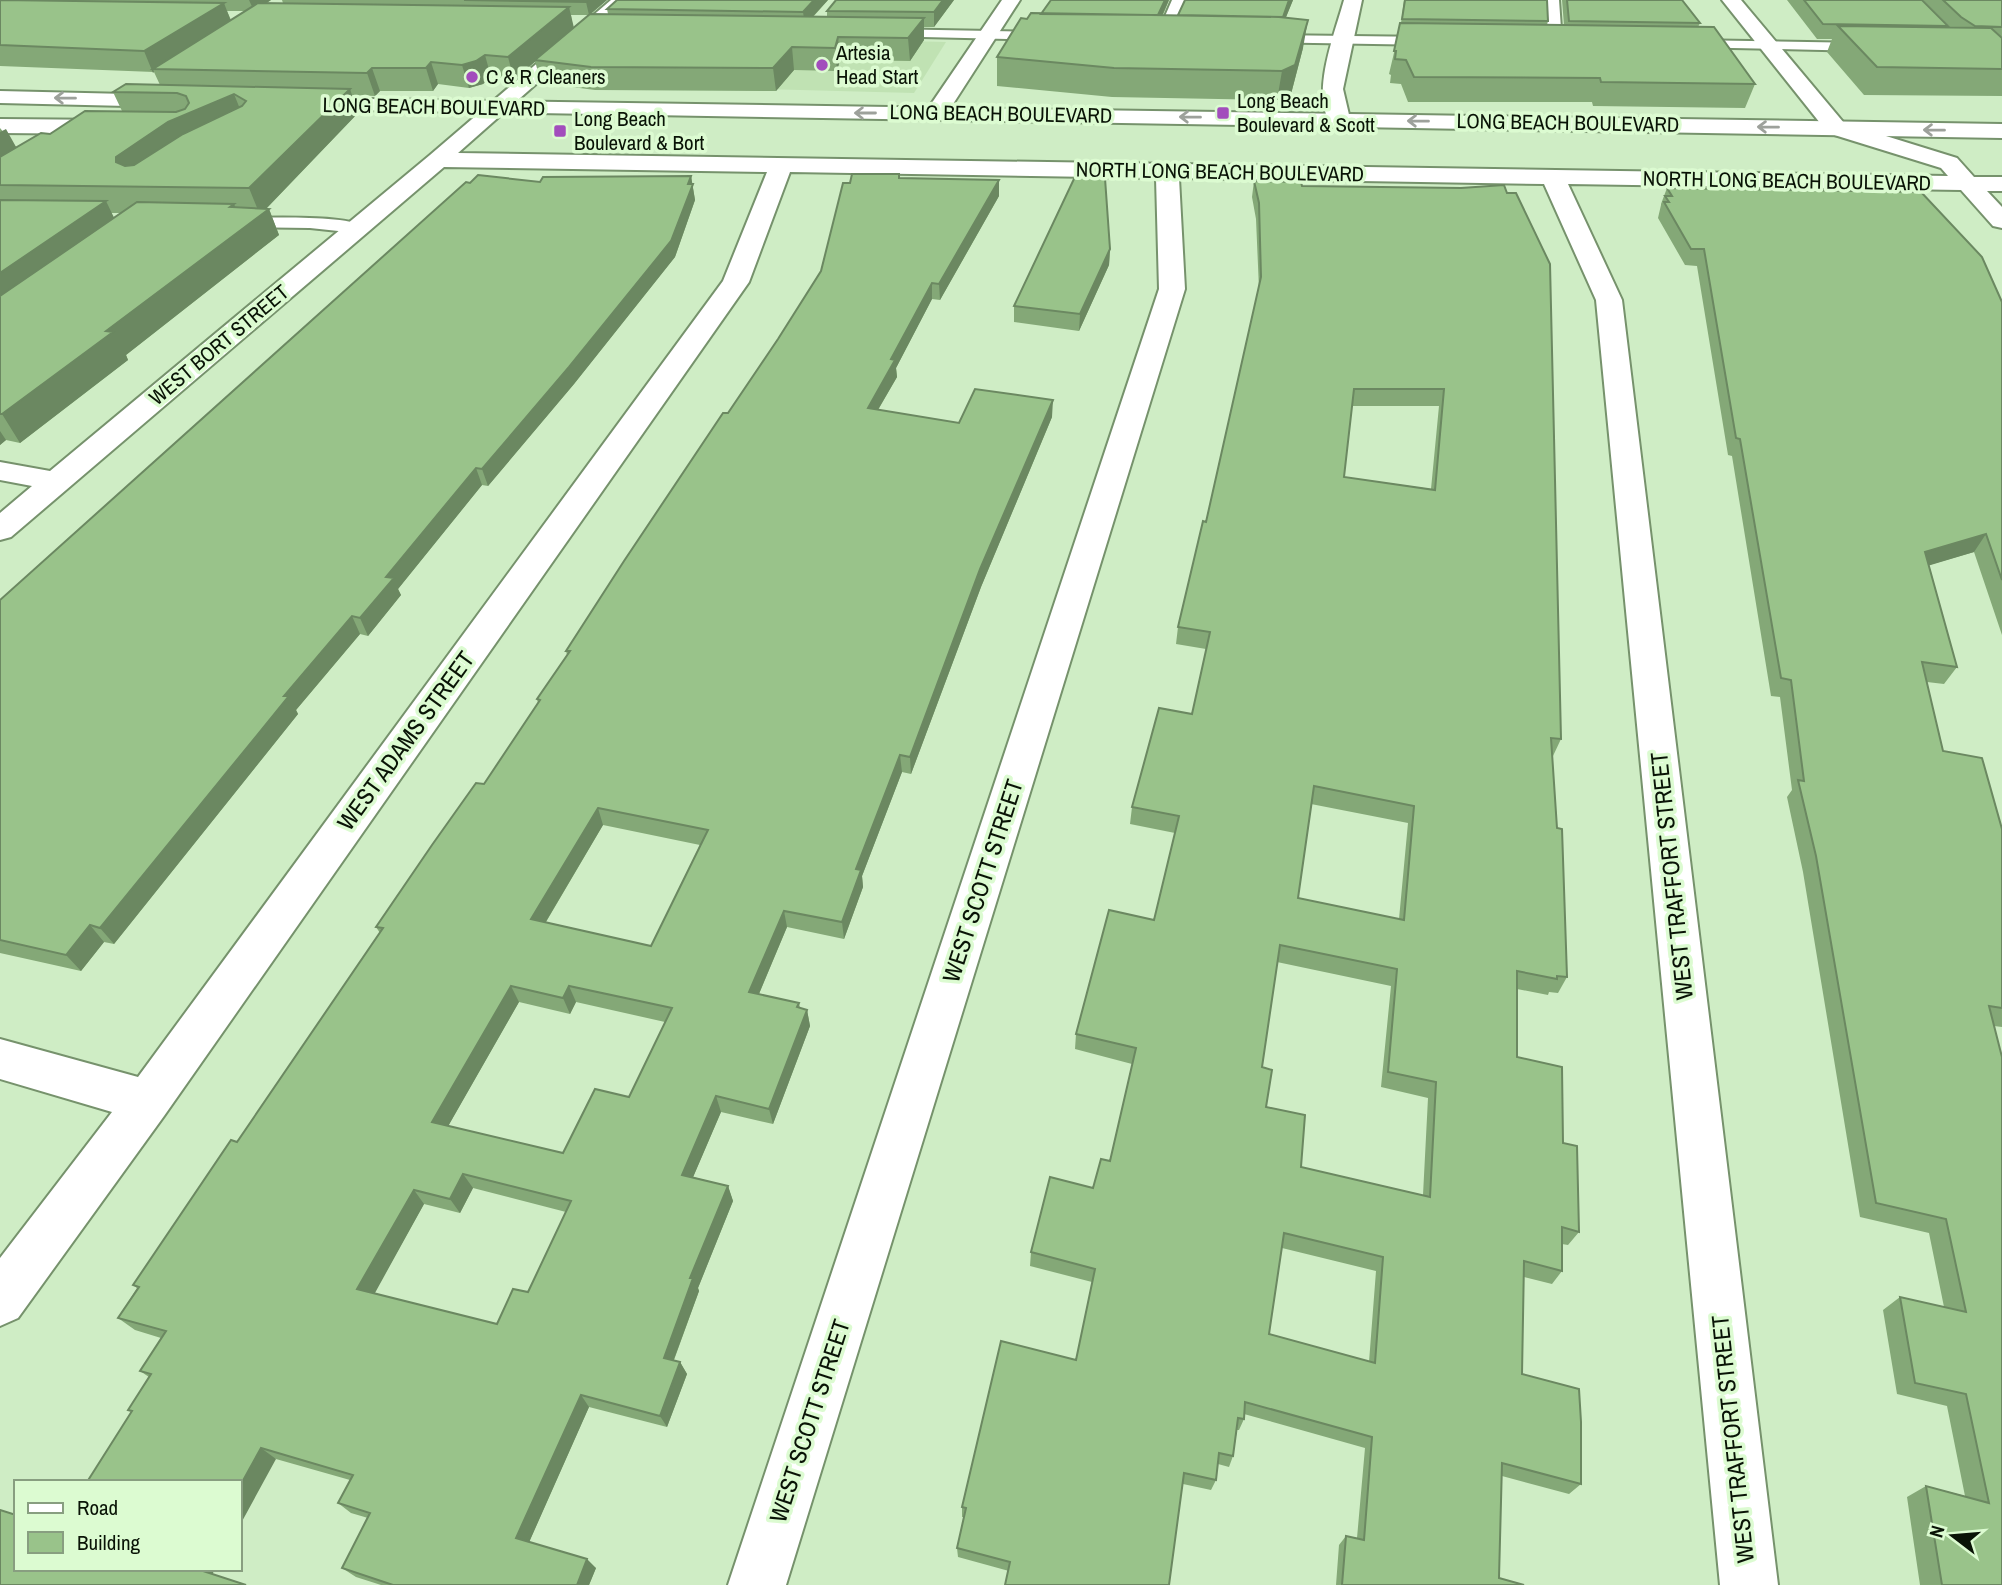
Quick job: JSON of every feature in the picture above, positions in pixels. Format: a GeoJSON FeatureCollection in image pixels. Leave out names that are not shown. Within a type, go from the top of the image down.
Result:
{"type":"FeatureCollection","features":[{"type":"Feature","properties":{"kind":"street","name":"WEST BORT STREET"},"geometry":{"type":"LineString","coordinates":[[0,530],[438,160],[622,0]]}},
{"type":"Feature","properties":{"kind":"street"},"geometry":{"type":"LineString","coordinates":[[936,113],[1011,0]]}},
{"type":"Feature","properties":{"kind":"street"},"geometry":{"type":"LineString","coordinates":[[1339,119],[1332,89],[1353,0]]}},
{"type":"Feature","properties":{"kind":"street"},"geometry":{"type":"LineString","coordinates":[[1731,0],[1836,128],[1949,163],[2002,221]]}},
{"type":"Feature","properties":{"kind":"street"},"geometry":{"type":"LineString","coordinates":[[130,100],[163,79]]}},
{"type":"Feature","properties":{"kind":"street"},"geometry":{"type":"LineString","coordinates":[[0,97],[197,101]]}},
{"type":"Feature","properties":{"kind":"street","name":"LONG BEACH BOULEVARD"},"geometry":{"type":"LineString","coordinates":[[278,103],[2002,131]]}},
{"type":"Feature","properties":{"kind":"street"},"geometry":{"type":"LineString","coordinates":[[0,126],[139,127]]}},
{"type":"Feature","properties":{"kind":"street","name":"LONG BEACH BOULEVARD"},"geometry":{"type":"LineString","coordinates":[[352,126],[2002,151]]}},
{"type":"Feature","properties":{"kind":"street"},"geometry":{"type":"LineString","coordinates":[[54,146],[86,127]]}},
{"type":"Feature","properties":{"kind":"street","name":"NORTH LONG BEACH BOULEVARD"},"geometry":{"type":"LineString","coordinates":[[438,160],[2002,184]]}},
{"type":"Feature","properties":{"kind":"street","name":"WEST ADAMS STREET"},"geometry":{"type":"LineString","coordinates":[[0,1300],[148,1101],[736,282],[781,165]]}},
{"type":"Feature","properties":{"kind":"street","name":"WEST SCOTT STREET"},"geometry":{"type":"LineString","coordinates":[[757,1585],[1172,289],[1167,171]]}},
{"type":"Feature","properties":{"kind":"street","name":"WEST TRAFFORT STREET"},"geometry":{"type":"LineString","coordinates":[[1553,177],[1609,300],[1749,1585]]}},
{"type":"Feature","properties":{"kind":"street"},"geometry":{"type":"LineString","coordinates":[[0,471],[57,482]]}},
{"type":"Feature","properties":{"kind":"street"},"geometry":{"type":"LineString","coordinates":[[0,1059],[148,1101]]}},
{"type":"Feature","properties":{"kind":"lane"},"geometry":{"type":"LineString","coordinates":[[1163,37],[1179,0]]}},
{"type":"Feature","properties":{"kind":"lane"},"geometry":{"type":"LineString","coordinates":[[1552,0],[1555,43]]}},
{"type":"Feature","properties":{"kind":"lane"},"geometry":{"type":"LineString","coordinates":[[865,33],[1068,36]]}},
{"type":"Feature","properties":{"kind":"lane"},"geometry":{"type":"LineString","coordinates":[[1246,38],[1450,41]]}},
{"type":"Feature","properties":{"kind":"lane"},"geometry":{"type":"LineString","coordinates":[[1675,44],[1885,47]]}},
{"type":"Feature","properties":{"kind":"lane"},"geometry":{"type":"LineString","coordinates":[[227,222],[310,223],[357,228]]}},
{"type":"Feature","properties":{"kind":"shaded area","name":"Artesia Head Start"},"geometry":{"type":"Polygon","coordinates":[[[738,37],[946,42],[914,93],[692,87],[738,37]]]}},
{"type":"Feature","properties":{"kind":"building"},"geometry":{"type":"Polygon","coordinates":[[[0,0],[224,3],[144,51],[0,45],[0,0]]]}},
{"type":"Feature","properties":{"kind":"building"},"geometry":{"type":"Polygon","coordinates":[[[464,0],[588,0],[586,2],[464,0]]]}},
{"type":"Feature","properties":{"kind":"building"},"geometry":{"type":"Polygon","coordinates":[[[617,0],[814,0],[803,12],[607,9],[617,0]]]}},
{"type":"Feature","properties":{"kind":"building"},"geometry":{"type":"Polygon","coordinates":[[[836,0],[943,0],[934,12],[827,11],[836,0]]]}},
{"type":"Feature","properties":{"kind":"building"},"geometry":{"type":"Polygon","coordinates":[[[1051,0],[1165,0],[1158,15],[1041,14],[1051,0]]]}},
{"type":"Feature","properties":{"kind":"building"},"geometry":{"type":"Polygon","coordinates":[[[1185,0],[1289,0],[1283,17],[1178,15],[1185,0]]]}},
{"type":"Feature","properties":{"kind":"building"},"geometry":{"type":"Polygon","coordinates":[[[1405,0],[1547,0],[1548,21],[1402,19],[1405,0]]]}},
{"type":"Feature","properties":{"kind":"building"},"geometry":{"type":"Polygon","coordinates":[[[1567,0],[1682,0],[1700,23],[1569,21],[1567,0]]]}},
{"type":"Feature","properties":{"kind":"building"},"geometry":{"type":"Polygon","coordinates":[[[1804,0],[1922,0],[1948,26],[1823,24],[1804,0]]]}},
{"type":"Feature","properties":{"kind":"building"},"geometry":{"type":"Polygon","coordinates":[[[1943,0],[2002,0],[2002,27],[1975,26],[1943,0]]]}},
{"type":"Feature","properties":{"kind":"building"},"geometry":{"type":"Polygon","coordinates":[[[258,3],[569,7],[508,57],[485,55],[462,65],[431,62],[426,68],[372,68],[367,73],[153,69],[258,3]]]}},
{"type":"Feature","properties":{"kind":"building"},"geometry":{"type":"Polygon","coordinates":[[[1031,13],[1279,17],[1308,20],[1295,65],[1282,71],[1114,68],[997,57],[1021,18],[1027,19],[1031,13]]]}},
{"type":"Feature","properties":{"kind":"building"},"geometry":{"type":"Polygon","coordinates":[[[590,14],[924,18],[908,38],[838,37],[835,48],[792,47],[773,68],[591,67],[535,60],[590,14]]]}},
{"type":"Feature","properties":{"kind":"building"},"geometry":{"type":"Polygon","coordinates":[[[1400,23],[1714,27],[1755,84],[1601,82],[1600,78],[1414,77],[1406,60],[1395,59],[1400,23]]]}},
{"type":"Feature","properties":{"kind":"building"},"geometry":{"type":"Polygon","coordinates":[[[1838,26],[1991,28],[2002,38],[2002,69],[1877,67],[1838,26]]]}},
{"type":"Feature","properties":{"kind":"building"},"geometry":{"type":"Polygon","coordinates":[[[126,84],[350,89],[249,188],[0,185],[0,157],[41,133],[50,134],[85,111],[176,112],[185,109],[189,103],[186,96],[177,93],[113,92],[126,84]],[[234,94],[168,122],[116,157],[116,162],[125,166],[134,165],[183,134],[242,106],[246,101],[234,94]]]}},
{"type":"Feature","properties":{"kind":"building"},"geometry":{"type":"Polygon","coordinates":[[[1081,164],[1104,164],[1110,249],[1080,314],[1014,306],[1081,164]]]}},
{"type":"Feature","properties":{"kind":"building"},"geometry":{"type":"Polygon","coordinates":[[[852,174],[999,180],[939,284],[932,283],[891,359],[895,360],[868,408],[959,423],[975,389],[1053,400],[980,569],[910,757],[900,755],[856,869],[861,870],[842,922],[784,911],[749,992],[799,1003],[797,1007],[807,1010],[769,1109],[716,1096],[682,1175],[728,1186],[690,1278],[693,1278],[664,1358],[680,1362],[660,1416],[581,1395],[516,1538],[587,1559],[577,1585],[393,1585],[342,1568],[370,1513],[338,1503],[353,1475],[261,1448],[242,1482],[242,1480],[88,1480],[132,1411],[128,1410],[151,1374],[140,1371],[166,1331],[118,1318],[139,1287],[133,1285],[231,1140],[237,1142],[383,928],[376,927],[432,845],[476,783],[484,784],[540,700],[537,699],[570,651],[566,651],[624,561],[723,413],[728,413],[778,339],[821,271],[843,183],[850,183],[852,174]],[[598,808],[531,919],[651,946],[708,830],[598,808]],[[511,986],[432,1122],[563,1153],[595,1089],[629,1097],[672,1008],[569,986],[563,998],[511,986]],[[463,1174],[450,1199],[414,1190],[357,1289],[497,1324],[513,1289],[528,1292],[571,1201],[463,1174]]]}},
{"type":"Feature","properties":{"kind":"building"},"geometry":{"type":"Polygon","coordinates":[[[478,175],[540,182],[543,177],[691,176],[688,184],[693,184],[671,241],[569,367],[482,469],[476,468],[386,577],[394,578],[360,618],[352,616],[284,696],[289,696],[100,928],[90,925],[66,955],[0,940],[0,600],[466,182],[470,183],[478,175]]]}},
{"type":"Feature","properties":{"kind":"building"},"geometry":{"type":"Polygon","coordinates":[[[1254,181],[1301,182],[1302,186],[1461,188],[1504,185],[1507,193],[1516,193],[1550,264],[1561,739],[1551,738],[1557,828],[1562,829],[1567,977],[1557,976],[1557,979],[1517,971],[1517,1057],[1562,1067],[1563,1143],[1577,1146],[1579,1232],[1562,1227],[1562,1271],[1524,1261],[1522,1374],[1579,1389],[1581,1484],[1502,1463],[1499,1578],[1524,1585],[1342,1585],[1346,1536],[1364,1540],[1372,1437],[1245,1402],[1244,1419],[1238,1418],[1233,1456],[1219,1453],[1216,1480],[1184,1473],[1169,1585],[1005,1585],[1010,1562],[957,1548],[966,1508],[962,1507],[1001,1341],[1076,1360],[1095,1269],[1031,1252],[1050,1177],[1093,1188],[1101,1159],[1110,1161],[1136,1048],[1076,1034],[1109,910],[1154,920],[1179,816],[1132,807],[1159,708],[1192,714],[1210,632],[1178,627],[1203,521],[1206,522],[1261,277],[1259,203],[1254,181]],[[1354,389],[1344,477],[1435,490],[1444,389],[1354,389]],[[1314,786],[1298,898],[1404,920],[1414,806],[1314,786]],[[1280,945],[1262,1067],[1272,1070],[1266,1107],[1305,1115],[1301,1167],[1430,1197],[1436,1082],[1388,1072],[1397,969],[1280,945]],[[1284,1233],[1269,1334],[1375,1363],[1383,1257],[1284,1233]]]}},
{"type":"Feature","properties":{"kind":"building"},"geometry":{"type":"Polygon","coordinates":[[[1667,188],[1921,192],[1982,257],[2002,302],[2002,580],[1986,534],[1925,552],[1957,667],[1922,662],[1943,751],[1982,758],[2002,829],[2002,1008],[1989,1006],[2002,1057],[2002,1585],[1942,1585],[1926,1486],[1989,1503],[1966,1394],[1915,1383],[1900,1297],[1966,1312],[1946,1219],[1876,1203],[1816,856],[1798,780],[1804,781],[1791,680],[1781,678],[1704,249],[1691,249],[1664,202],[1669,202],[1665,196],[1672,196],[1667,188]]]}},
{"type":"Feature","properties":{"kind":"building"},"geometry":{"type":"Polygon","coordinates":[[[0,200],[106,201],[0,273],[0,200]]]}},
{"type":"Feature","properties":{"kind":"building"},"geometry":{"type":"Polygon","coordinates":[[[137,202],[234,204],[230,207],[269,209],[106,331],[113,332],[0,414],[0,296],[137,202]]]}},
{"type":"Feature","properties":{"kind":"building"},"geometry":{"type":"Polygon","coordinates":[[[0,1510],[14,1514],[14,1571],[203,1571],[246,1585],[0,1585],[0,1510]]]}},
{"type":"Feature","properties":{"kind":"place","name":"Artesia Head Start"},"geometry":{"type":"Point","coordinates":[822,65]}},
{"type":"Feature","properties":{"kind":"place","name":"C & R Cleaners"},"geometry":{"type":"Point","coordinates":[472,77]}},
{"type":"Feature","properties":{"kind":"place","name":"Long Beach Boulevard & Scott"},"geometry":{"type":"Point","coordinates":[1223,113]}},
{"type":"Feature","properties":{"kind":"place","name":"Long Beach Boulevard & Bort"},"geometry":{"type":"Point","coordinates":[560,131]}}]}
